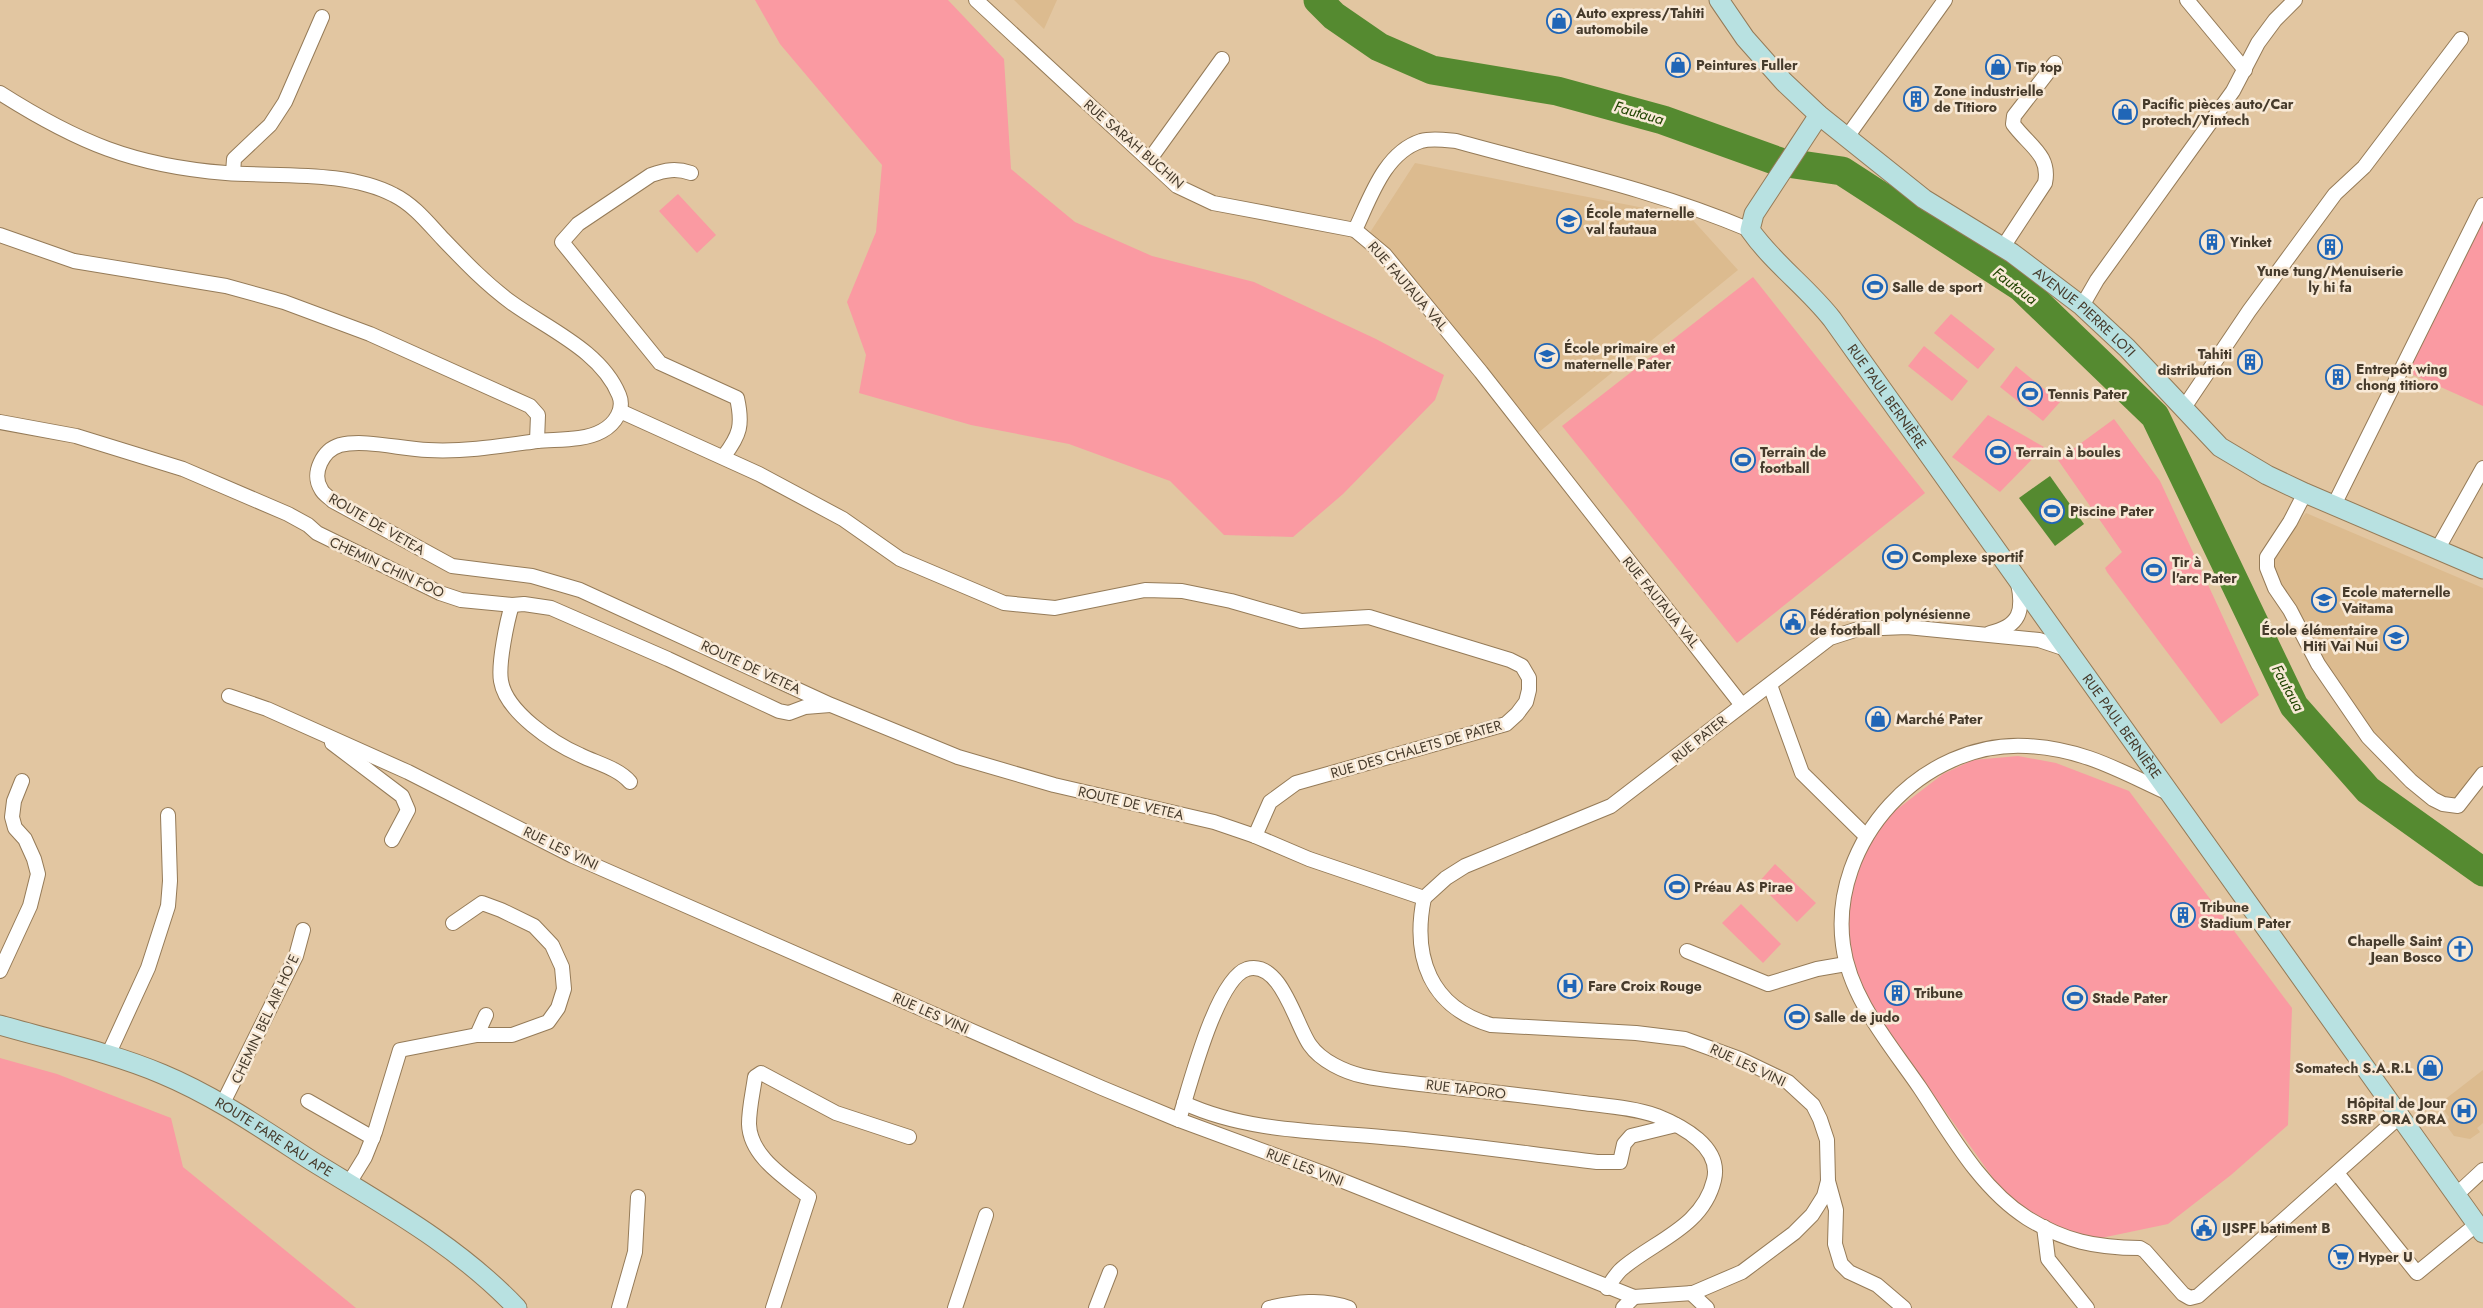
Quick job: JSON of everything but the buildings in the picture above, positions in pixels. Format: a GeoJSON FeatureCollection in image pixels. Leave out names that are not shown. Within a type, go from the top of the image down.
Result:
{"type":"FeatureCollection","features":[{"type":"Feature","properties":{"kind":"main road","name":"AVENUE PIERRE LOTI"},"geometry":{"type":"LineString","coordinates":[[1719,0],[1745,38],[1784,82],[1818,115],[1924,199],[2003,247],[2082,306],[2127,348],[2220,448],[2267,475],[2305,493],[2483,569]]}},
{"type":"Feature","properties":{"kind":"main road"},"geometry":{"type":"LineString","coordinates":[[1750,230],[1754,214],[1818,115]]}},
{"type":"Feature","properties":{"kind":"main road","name":"RUE PAUL BERNIÈRE"},"geometry":{"type":"LineString","coordinates":[[1750,230],[1768,254],[1826,312],[2480,1228]]}},
{"type":"Feature","properties":{"kind":"main road","name":"ROUTE FARE RAU APE"},"geometry":{"type":"LineString","coordinates":[[0,1025],[109,1053],[184,1084],[222,1105],[349,1183],[459,1254],[486,1276],[517,1308]]}},
{"type":"Feature","properties":{"kind":"street","name":"RUE SARAH BUCHIN"},"geometry":{"type":"LineString","coordinates":[[976,0],[1177,186],[1213,203],[1355,230]]}},
{"type":"Feature","properties":{"kind":"street"},"geometry":{"type":"LineString","coordinates":[[1846,137],[1945,0]]}},
{"type":"Feature","properties":{"kind":"street"},"geometry":{"type":"LineString","coordinates":[[2187,0],[2245,70]]}},
{"type":"Feature","properties":{"kind":"street"},"geometry":{"type":"LineString","coordinates":[[2082,306],[2097,280],[2212,121],[2245,70],[2258,43],[2275,20],[2295,0]]}},
{"type":"Feature","properties":{"kind":"street"},"geometry":{"type":"LineString","coordinates":[[233,174],[234,159],[270,126],[285,102],[322,17]]}},
{"type":"Feature","properties":{"kind":"street"},"geometry":{"type":"LineString","coordinates":[[2183,409],[2249,311],[2335,194],[2364,168],[2461,39]]}},
{"type":"Feature","properties":{"kind":"street"},"geometry":{"type":"LineString","coordinates":[[1150,159],[1222,59]]}},
{"type":"Feature","properties":{"kind":"street"},"geometry":{"type":"LineString","coordinates":[[2003,247],[2046,183],[2048,171],[2046,162],[2013,124],[2014,116],[2055,64]]}},
{"type":"Feature","properties":{"kind":"street"},"geometry":{"type":"LineString","coordinates":[[0,93],[50,124],[111,151],[146,162],[233,174],[355,182],[374,186],[406,202],[485,281],[532,317],[582,350],[605,370],[620,397],[620,411]]}},
{"type":"Feature","properties":{"kind":"street"},"geometry":{"type":"LineString","coordinates":[[1355,230],[1376,185],[1400,153],[1423,140],[1436,140],[1456,141],[1622,184],[1750,230]]}},
{"type":"Feature","properties":{"kind":"street"},"geometry":{"type":"LineString","coordinates":[[691,173],[680,169],[664,170],[651,175],[578,224],[562,242],[583,272],[660,363],[737,398],[741,426],[734,442],[724,456]]}},
{"type":"Feature","properties":{"kind":"street"},"geometry":{"type":"LineString","coordinates":[[2334,505],[2483,205]]}},
{"type":"Feature","properties":{"kind":"street","name":"RUE FAUTAUA VAL"},"geometry":{"type":"LineString","coordinates":[[1355,230],[1385,256],[1481,372],[1741,704]]}},
{"type":"Feature","properties":{"kind":"street"},"geometry":{"type":"LineString","coordinates":[[0,235],[74,261],[226,286],[284,302],[370,334],[530,406],[538,415],[538,442]]}},
{"type":"Feature","properties":{"kind":"street","name":"RUE DES CHALETS DE PATER"},"geometry":{"type":"LineString","coordinates":[[620,411],[724,456],[842,519],[900,560],[1004,603],[1055,608],[1145,590],[1182,591],[1231,601],[1301,621],[1369,617],[1510,660],[1522,666],[1528,678],[1530,690],[1526,702],[1506,724],[1296,784],[1270,802],[1255,836]]}},
{"type":"Feature","properties":{"kind":"street","name":"ROUTE DE VETEA"},"geometry":{"type":"LineString","coordinates":[[620,411],[610,426],[600,433],[483,450],[430,450],[354,443],[341,445],[330,448],[324,456],[317,473],[318,482],[321,490],[333,501],[452,566],[532,576],[580,590],[912,740],[994,769],[1214,822],[1255,836],[1310,859],[1424,898]]}},
{"type":"Feature","properties":{"kind":"street","name":"CHEMIN CHIN FOO"},"geometry":{"type":"LineString","coordinates":[[0,422],[76,436],[183,469],[288,514],[308,525],[317,533],[440,593],[461,600],[512,605],[524,604],[551,608],[579,619],[779,711],[789,713],[805,707],[831,705]]}},
{"type":"Feature","properties":{"kind":"street"},"geometry":{"type":"LineString","coordinates":[[2437,550],[2468,490],[2483,468]]}},
{"type":"Feature","properties":{"kind":"street"},"geometry":{"type":"LineString","coordinates":[[2305,493],[2290,522],[2267,557],[2267,568],[2318,664],[2368,737],[2411,781],[2433,799],[2443,804],[2458,806],[2483,774]]}},
{"type":"Feature","properties":{"kind":"street","name":"RUE PATER"},"geometry":{"type":"LineString","coordinates":[[1985,634],[2006,629],[2013,623],[2019,613],[2022,600],[2018,579]]}},
{"type":"Feature","properties":{"kind":"street"},"geometry":{"type":"LineString","coordinates":[[512,605],[505,626],[501,681],[509,699],[526,720],[545,736],[564,748],[620,773],[630,782]]}},
{"type":"Feature","properties":{"kind":"street","name":"RUE PATER"},"geometry":{"type":"LineString","coordinates":[[1424,898],[1446,878],[1465,866],[1611,806],[1674,759],[1741,704],[1770,685],[1830,638],[1858,629],[1907,627],[2039,640],[2066,649]]}},
{"type":"Feature","properties":{"kind":"street"},"geometry":{"type":"LineString","coordinates":[[1770,685],[1802,772],[1866,836]]}},
{"type":"Feature","properties":{"kind":"street","name":"RUE LES VINI"},"geometry":{"type":"LineString","coordinates":[[229,696],[267,709],[408,772],[573,856],[1179,1120],[1378,1194],[1607,1288],[1634,1297],[1690,1293],[1742,1272],[1774,1249],[1812,1215],[1824,1196],[1828,1181],[1827,1140],[1813,1105],[1788,1082],[1740,1059],[1685,1039],[1636,1033],[1491,1025],[1473,1020],[1456,1010],[1437,991],[1430,978],[1423,956],[1421,911],[1424,898]]}},
{"type":"Feature","properties":{"kind":"street"},"geometry":{"type":"LineString","coordinates":[[321,734],[346,756],[402,796],[408,810],[392,840]]}},
{"type":"Feature","properties":{"kind":"street"},"geometry":{"type":"LineString","coordinates":[[2168,793],[2083,754],[2039,747],[2003,748],[1960,758],[1926,774],[1895,799],[1866,836],[1855,857],[1846,879],[1842,904],[1842,944],[1846,964],[1874,1022],[1976,1168],[2001,1196],[2025,1216],[2044,1228],[2076,1242],[2094,1246],[2141,1249],[2182,1294],[2190,1298],[2198,1296],[2399,1117]]}},
{"type":"Feature","properties":{"kind":"street"},"geometry":{"type":"LineString","coordinates":[[0,970],[30,906],[38,874],[31,852],[25,839],[15,828],[12,816],[14,801],[22,780]]}},
{"type":"Feature","properties":{"kind":"street"},"geometry":{"type":"LineString","coordinates":[[109,1053],[148,968],[168,906],[170,881],[168,815]]}},
{"type":"Feature","properties":{"kind":"street"},"geometry":{"type":"LineString","coordinates":[[349,1183],[365,1158],[373,1138],[400,1050],[477,1035],[512,1035],[548,1022],[558,1008],[564,989],[562,967],[552,945],[534,926],[482,903],[453,923]]}},
{"type":"Feature","properties":{"kind":"street","name":"CHEMIN BEL AIR HO'E"},"geometry":{"type":"LineString","coordinates":[[222,1105],[296,956],[303,930]]}},
{"type":"Feature","properties":{"kind":"street"},"geometry":{"type":"LineString","coordinates":[[1687,952],[1768,984],[1816,969],[1846,964]]}},
{"type":"Feature","properties":{"kind":"street","name":"RUE TAPORO"},"geometry":{"type":"LineString","coordinates":[[1179,1120],[1203,1040],[1218,1007],[1238,973],[1249,968],[1261,970],[1280,985],[1310,1046],[1324,1058],[1345,1070],[1362,1076],[1614,1107],[1655,1116],[1692,1134],[1704,1145],[1712,1156],[1716,1167],[1714,1180],[1700,1209],[1686,1225],[1623,1268],[1607,1288]]}},
{"type":"Feature","properties":{"kind":"street"},"geometry":{"type":"LineString","coordinates":[[477,1035],[486,1015]]}},
{"type":"Feature","properties":{"kind":"street"},"geometry":{"type":"LineString","coordinates":[[773,1308],[809,1197],[768,1163],[754,1146],[749,1125],[756,1077],[761,1073],[836,1113],[909,1137]]}},
{"type":"Feature","properties":{"kind":"street"},"geometry":{"type":"LineString","coordinates":[[308,1101],[373,1138]]}},
{"type":"Feature","properties":{"kind":"street"},"geometry":{"type":"LineString","coordinates":[[1184,1103],[1206,1113],[1284,1128],[1392,1138],[1598,1162],[1620,1162],[1624,1144],[1630,1136],[1676,1125]]}},
{"type":"Feature","properties":{"kind":"street"},"geometry":{"type":"LineString","coordinates":[[2456,1196],[2483,1170]]}},
{"type":"Feature","properties":{"kind":"street"},"geometry":{"type":"LineString","coordinates":[[2337,1173],[2417,1273],[2480,1228]]}},
{"type":"Feature","properties":{"kind":"street"},"geometry":{"type":"LineString","coordinates":[[1828,1181],[1836,1210],[1835,1244],[1840,1264],[1849,1272],[1877,1285],[1904,1308]]}},
{"type":"Feature","properties":{"kind":"street"},"geometry":{"type":"LineString","coordinates":[[619,1308],[635,1252],[638,1197]]}},
{"type":"Feature","properties":{"kind":"street"},"geometry":{"type":"LineString","coordinates":[[955,1308],[986,1215]]}},
{"type":"Feature","properties":{"kind":"street"},"geometry":{"type":"LineString","coordinates":[[2044,1228],[2048,1259],[2087,1308]]}},
{"type":"Feature","properties":{"kind":"street"},"geometry":{"type":"LineString","coordinates":[[1096,1308],[1110,1272]]}},
{"type":"Feature","properties":{"kind":"street"},"geometry":{"type":"LineString","coordinates":[[1690,1293],[1707,1308]]}},
{"type":"Feature","properties":{"kind":"street"},"geometry":{"type":"LineString","coordinates":[[1623,1308],[1634,1297]]}},
{"type":"Feature","properties":{"kind":"street"},"geometry":{"type":"LineString","coordinates":[[1269,1308],[1291,1303],[1349,1308]]}},
{"type":"Feature","properties":{"kind":"shaded area"},"geometry":{"type":"Polygon","coordinates":[[[755,0],[948,0],[1004,59],[1011,169],[1075,222],[1152,256],[1254,282],[1376,339],[1444,375],[1435,400],[1343,494],[1293,537],[1224,535],[1170,481],[1069,444],[971,425],[859,393],[866,355],[847,302],[876,232],[882,165],[780,44],[755,0]]]}},
{"type":"Feature","properties":{"kind":"shaded area"},"geometry":{"type":"Polygon","coordinates":[[[1014,0],[1057,0],[1044,29],[1014,0]]]}},
{"type":"Feature","properties":{"kind":"shaded area","name":"École primaire et maternelle Pater"},"geometry":{"type":"Polygon","coordinates":[[[1415,163],[1690,217],[1738,270],[1528,441],[1367,237],[1415,163]]]}},
{"type":"Feature","properties":{"kind":"shaded area"},"geometry":{"type":"Polygon","coordinates":[[[678,194],[716,235],[697,253],[659,211],[678,194]]]}},
{"type":"Feature","properties":{"kind":"shaded area"},"geometry":{"type":"Polygon","coordinates":[[[2483,215],[2483,406],[2405,371],[2483,215]]]}},
{"type":"Feature","properties":{"kind":"shaded area","name":"Terrain de football"},"geometry":{"type":"Polygon","coordinates":[[[1753,277],[1925,493],[1737,643],[1562,426],[1753,277]]]}},
{"type":"Feature","properties":{"kind":"shaded area"},"geometry":{"type":"Polygon","coordinates":[[[1951,314],[1995,349],[1978,369],[1934,333],[1951,314]]]}},
{"type":"Feature","properties":{"kind":"shaded area"},"geometry":{"type":"Polygon","coordinates":[[[1924,346],[1968,381],[1952,401],[1908,366],[1924,346]]]}},
{"type":"Feature","properties":{"kind":"shaded area","name":"Tennis Pater"},"geometry":{"type":"Polygon","coordinates":[[[2016,366],[2060,402],[2043,421],[2000,387],[2016,366]]]}},
{"type":"Feature","properties":{"kind":"shaded area","name":"Terrain à boules"},"geometry":{"type":"Polygon","coordinates":[[[1988,415],[2044,447],[2000,492],[1952,457],[1988,415]]]}},
{"type":"Feature","properties":{"kind":"shaded area","name":"Tir à l'arc Pater"},"geometry":{"type":"Polygon","coordinates":[[[2114,419],[2160,481],[2259,695],[2221,724],[2107,572],[2105,568],[2122,552],[2058,460],[2114,419]]]}},
{"type":"Feature","properties":{"kind":"shaded area","name":"Piscine Pater"},"geometry":{"type":"Polygon","coordinates":[[[2050,476],[2084,524],[2055,546],[2019,498],[2050,476]]]}},
{"type":"Feature","properties":{"kind":"shaded area","name":"École élémentaire Hiti Vai Nui"},"geometry":{"type":"Polygon","coordinates":[[[2306,513],[2483,588],[2483,766],[2456,801],[2435,794],[2369,732],[2322,664],[2278,584],[2273,563],[2277,550],[2306,513]]]}},
{"type":"Feature","properties":{"kind":"shaded area","name":"Stade Pater"},"geometry":{"type":"Polygon","coordinates":[[[2018,756],[2056,763],[2129,791],[2292,1008],[2288,1125],[2231,1175],[2168,1224],[2082,1242],[2036,1222],[2003,1192],[1858,989],[1849,963],[1847,896],[1856,857],[1883,820],[1943,774],[1973,760],[2018,756]]]}},
{"type":"Feature","properties":{"kind":"shaded area"},"geometry":{"type":"Polygon","coordinates":[[[1775,864],[1816,903],[1797,922],[1758,883],[1775,864]]]}},
{"type":"Feature","properties":{"kind":"shaded area"},"geometry":{"type":"Polygon","coordinates":[[[1741,904],[1781,944],[1763,963],[1722,923],[1741,904]]]}},
{"type":"Feature","properties":{"kind":"shaded area"},"geometry":{"type":"Polygon","coordinates":[[[0,1058],[57,1074],[171,1118],[183,1167],[356,1308],[0,1308],[0,1058]]]}},
{"type":"Feature","properties":{"kind":"shaded area","name":"Hôpital de Jour SSRP ORA ORA"},"geometry":{"type":"Polygon","coordinates":[[[2483,1070],[2483,1123],[2477,1128],[2480,1132],[2470,1139],[2454,1136],[2446,1125],[2449,1117],[2439,1104],[2483,1070]]]}},
{"type":"Feature","properties":{"kind":"waterway","name":"Fautaua"},"geometry":{"type":"LineString","coordinates":[[1318,0],[1334,16],[1379,47],[1432,70],[1557,91],[1663,120],[1780,162],[1842,171],[2021,287],[2155,416],[2294,706],[2368,790],[2483,872]]}},
{"type":"Feature","properties":{"kind":"place","name":"Auto express/Tahiti automobile"},"geometry":{"type":"Point","coordinates":[1559,21]}},
{"type":"Feature","properties":{"kind":"place","name":"Peintures Fuller"},"geometry":{"type":"Point","coordinates":[1678,65]}},
{"type":"Feature","properties":{"kind":"place","name":"Tip top"},"geometry":{"type":"Point","coordinates":[1998,67]}},
{"type":"Feature","properties":{"kind":"place","name":"Zone industrielle de Titioro"},"geometry":{"type":"Point","coordinates":[1916,99]}},
{"type":"Feature","properties":{"kind":"place","name":"Pacific pièces auto/Car protech/Yintech"},"geometry":{"type":"Point","coordinates":[2125,112]}},
{"type":"Feature","properties":{"kind":"place","name":"École maternelle val fautaua"},"geometry":{"type":"Point","coordinates":[1569,221]}},
{"type":"Feature","properties":{"kind":"place","name":"Yinket"},"geometry":{"type":"Point","coordinates":[2212,242]}},
{"type":"Feature","properties":{"kind":"place","name":"Yune tung/Menuiserie ly hi fa"},"geometry":{"type":"Point","coordinates":[2330,247]}},
{"type":"Feature","properties":{"kind":"place","name":"Salle de sport"},"geometry":{"type":"Point","coordinates":[1875,287]}},
{"type":"Feature","properties":{"kind":"place","name":"École primaire et maternelle Pater"},"geometry":{"type":"Point","coordinates":[1547,356]}},
{"type":"Feature","properties":{"kind":"place","name":"Tahiti distribution"},"geometry":{"type":"Point","coordinates":[2250,362]}},
{"type":"Feature","properties":{"kind":"place","name":"Entrepôt wing chong titioro"},"geometry":{"type":"Point","coordinates":[2338,377]}},
{"type":"Feature","properties":{"kind":"place","name":"Tennis Pater"},"geometry":{"type":"Point","coordinates":[2030,394]}},
{"type":"Feature","properties":{"kind":"place","name":"Terrain à boules"},"geometry":{"type":"Point","coordinates":[1998,452]}},
{"type":"Feature","properties":{"kind":"place","name":"Terrain de football"},"geometry":{"type":"Point","coordinates":[1743,460]}},
{"type":"Feature","properties":{"kind":"place","name":"Piscine Pater"},"geometry":{"type":"Point","coordinates":[2052,511]}},
{"type":"Feature","properties":{"kind":"place","name":"Complexe sportif"},"geometry":{"type":"Point","coordinates":[1895,557]}},
{"type":"Feature","properties":{"kind":"place","name":"Tir à l'arc Pater"},"geometry":{"type":"Point","coordinates":[2154,570]}},
{"type":"Feature","properties":{"kind":"place","name":"Ecole maternelle Vaitama"},"geometry":{"type":"Point","coordinates":[2324,600]}},
{"type":"Feature","properties":{"kind":"place","name":"Fédération polynésienne de football"},"geometry":{"type":"Point","coordinates":[1793,622]}},
{"type":"Feature","properties":{"kind":"place","name":"École élémentaire Hiti Vai Nui"},"geometry":{"type":"Point","coordinates":[2396,638]}},
{"type":"Feature","properties":{"kind":"place","name":"Marché Pater"},"geometry":{"type":"Point","coordinates":[1878,719]}},
{"type":"Feature","properties":{"kind":"place","name":"Préau AS Pirae"},"geometry":{"type":"Point","coordinates":[1677,887]}},
{"type":"Feature","properties":{"kind":"place","name":"Tribune Stadium Pater"},"geometry":{"type":"Point","coordinates":[2183,915]}},
{"type":"Feature","properties":{"kind":"place","name":"Chapelle Saint Jean Bosco"},"geometry":{"type":"Point","coordinates":[2460,949]}},
{"type":"Feature","properties":{"kind":"place","name":"Fare Croix Rouge"},"geometry":{"type":"Point","coordinates":[1570,986]}},
{"type":"Feature","properties":{"kind":"place","name":"Tribune"},"geometry":{"type":"Point","coordinates":[1897,993]}},
{"type":"Feature","properties":{"kind":"place","name":"Stade Pater"},"geometry":{"type":"Point","coordinates":[2075,998]}},
{"type":"Feature","properties":{"kind":"place","name":"Salle de judo"},"geometry":{"type":"Point","coordinates":[1797,1017]}},
{"type":"Feature","properties":{"kind":"place","name":"Somatech S.A.R.L"},"geometry":{"type":"Point","coordinates":[2430,1068]}},
{"type":"Feature","properties":{"kind":"place","name":"Hôpital de Jour SSRP ORA ORA"},"geometry":{"type":"Point","coordinates":[2464,1111]}},
{"type":"Feature","properties":{"kind":"place","name":"IJSPF batiment B"},"geometry":{"type":"Point","coordinates":[2204,1228]}},
{"type":"Feature","properties":{"kind":"place","name":"Hyper U"},"geometry":{"type":"Point","coordinates":[2341,1257]}}]}
